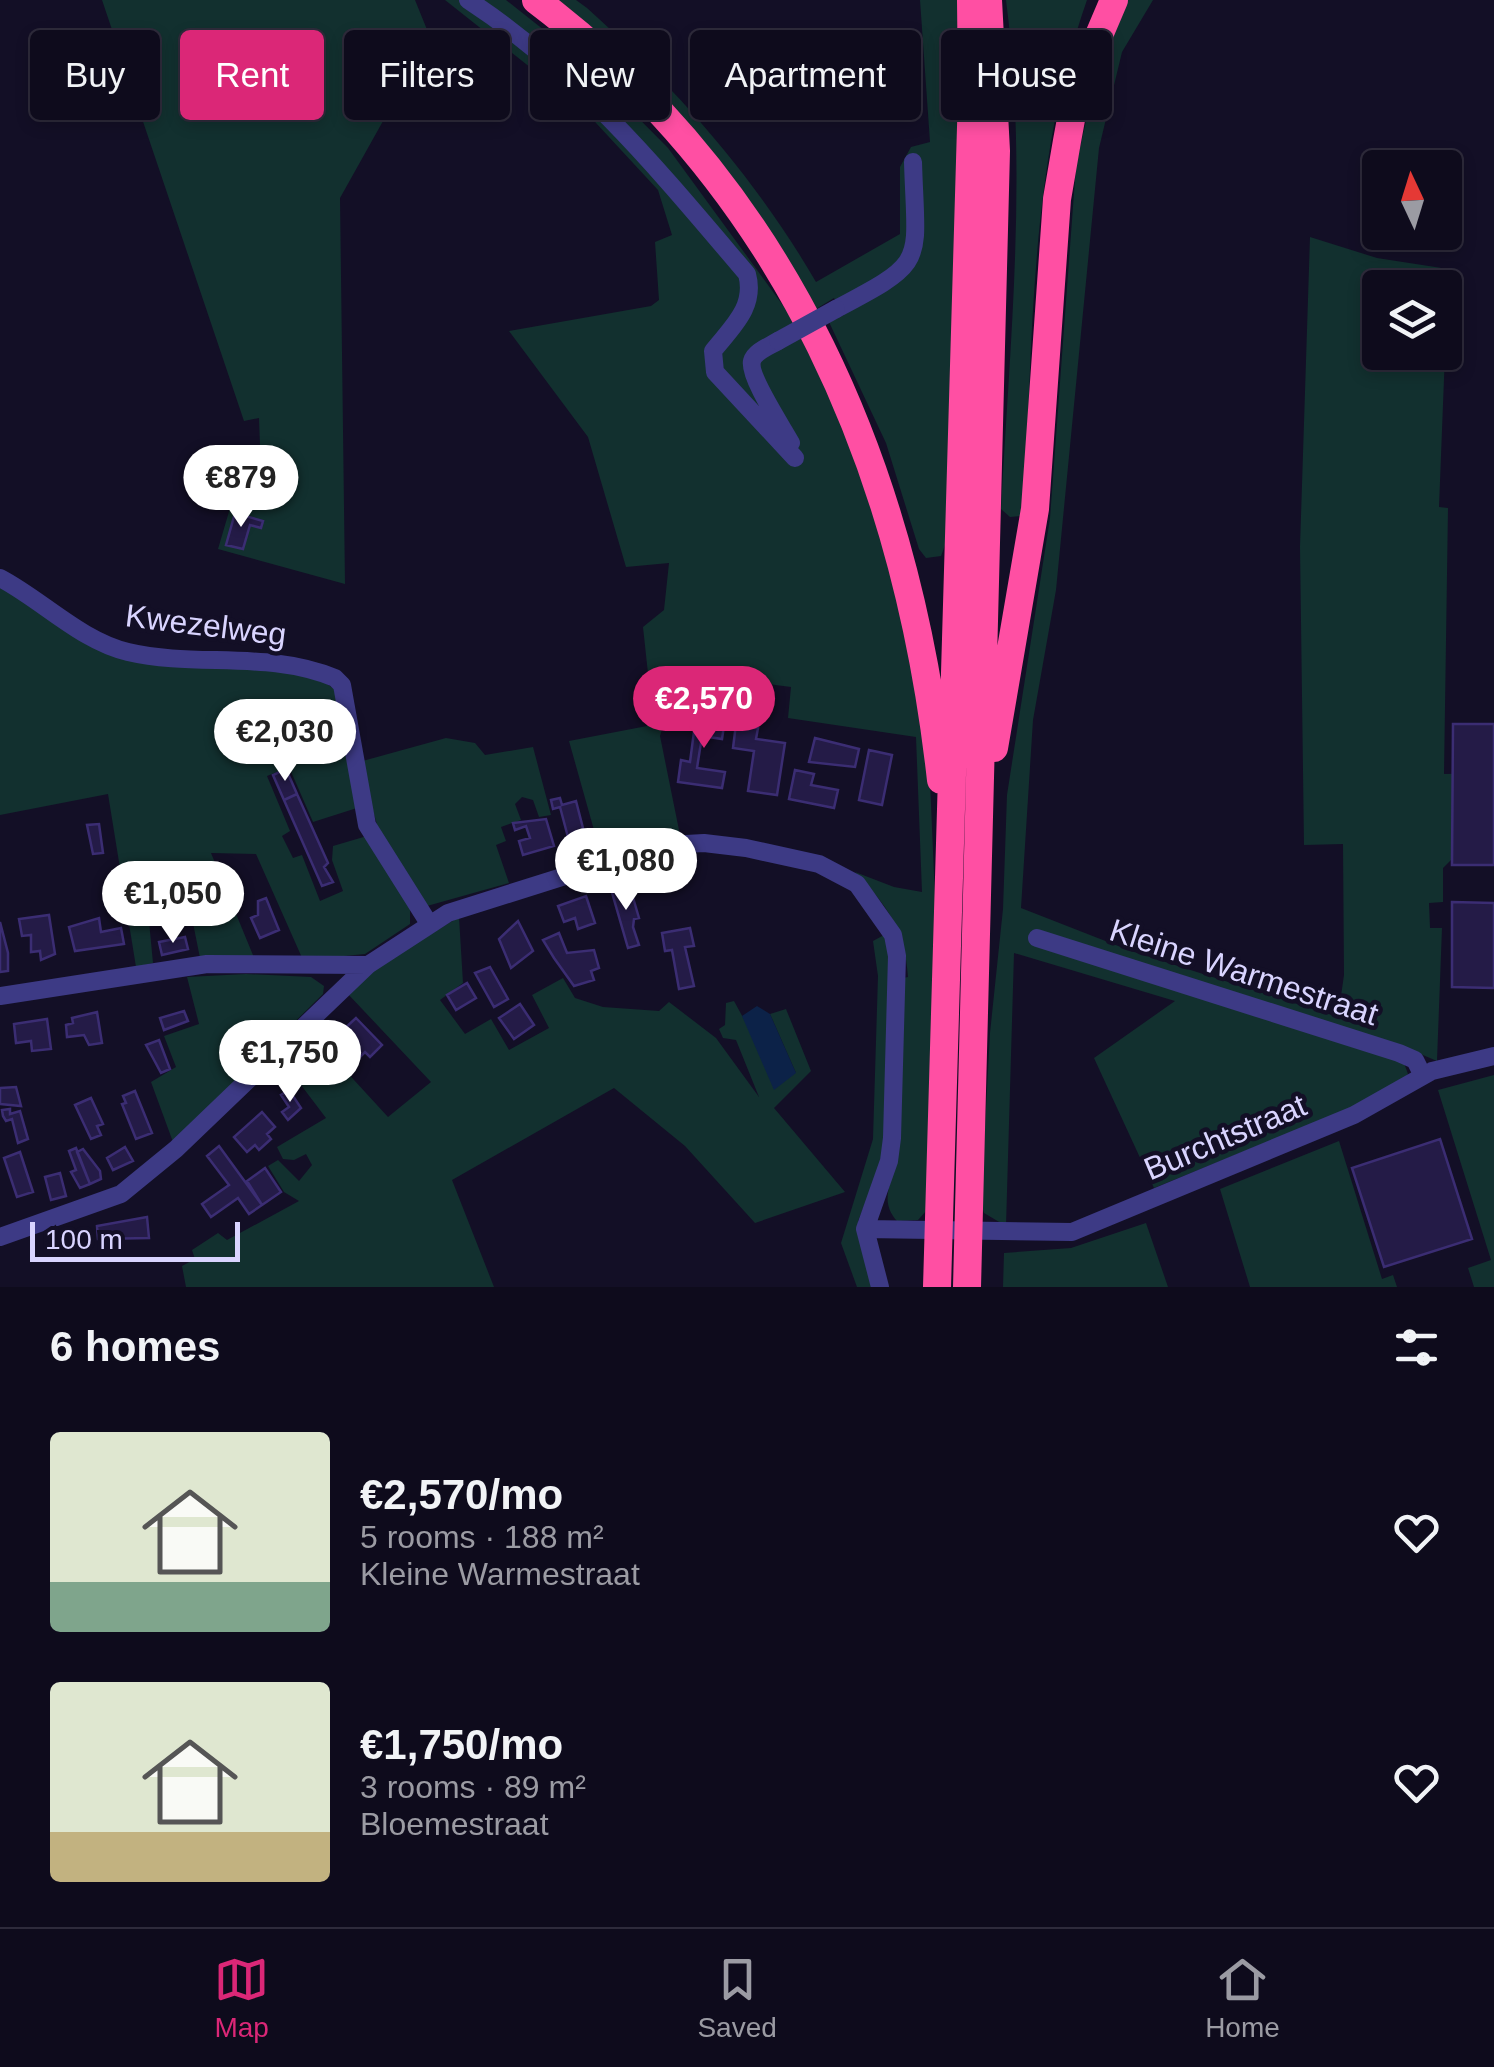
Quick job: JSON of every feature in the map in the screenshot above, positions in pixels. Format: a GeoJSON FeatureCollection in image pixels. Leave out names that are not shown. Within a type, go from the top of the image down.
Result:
{"type":"FeatureCollection","features":[{"type":"Feature","properties":{"kind":"highway"},"geometry":{"type":"LineString","coordinates":[[536,0],[633,86],[702,162],[788,284],[852,408],[885,498],[921,640],[942,790],[949,926]]}},
{"type":"Feature","properties":{"kind":"highway"},"geometry":{"type":"LineString","coordinates":[[937,1287],[972,93],[970,0]]}},
{"type":"Feature","properties":{"kind":"highway"},"geometry":{"type":"LineString","coordinates":[[967,1287],[996,151],[988,0]]}},
{"type":"Feature","properties":{"kind":"highway"},"geometry":{"type":"LineString","coordinates":[[980,792],[1000,728],[1036,508],[1058,199],[1066,141],[1077,87],[1114,0]]}},
{"type":"Feature","properties":{"kind":"street"},"geometry":{"type":"LineString","coordinates":[[468,0],[504,24],[622,127],[747,274],[751,290],[745,310],[713,351],[715,372],[795,458],[753,374],[752,361],[778,341],[896,278],[912,259],[913,162]]}},
{"type":"Feature","properties":{"kind":"street","name":"Kwezelweg"},"geometry":{"type":"LineString","coordinates":[[0,578],[86,633],[125,652],[272,661],[335,678],[342,685],[367,825],[428,922]]}},
{"type":"Feature","properties":{"kind":"street"},"geometry":{"type":"LineString","coordinates":[[0,1238],[121,1194],[176,1148],[368,965],[428,922],[668,845],[723,844],[802,859],[856,884],[884,919],[897,956],[892,1138],[889,1161],[865,1229],[880,1287]]}},
{"type":"Feature","properties":{"kind":"street","name":"Kleine Warmestraat"},"geometry":{"type":"LineString","coordinates":[[1038,938],[1399,1053],[1416,1060],[1423,1076]]}},
{"type":"Feature","properties":{"kind":"street"},"geometry":{"type":"LineString","coordinates":[[0,996],[207,964],[368,965]]}},
{"type":"Feature","properties":{"kind":"street","name":"Burchtstraat"},"geometry":{"type":"LineString","coordinates":[[939,1230],[1050,1232],[1090,1226],[1354,1115],[1423,1076],[1494,1056]]}},
{"type":"Feature","properties":{"kind":"street"},"geometry":{"type":"LineString","coordinates":[[865,1229],[939,1230]]}},
{"type":"Feature","properties":{"kind":"green space"},"geometry":{"type":"Polygon","coordinates":[[[102,0],[415,0],[427,30],[344,30],[344,120],[384,120],[340,198],[345,584],[218,549],[233,498],[262,500],[259,418],[244,421],[142,120],[160,120],[160,30],[112,30],[102,0]]]}},
{"type":"Feature","properties":{"kind":"green space"},"geometry":{"type":"Polygon","coordinates":[[[445,0],[506,0],[544,30],[530,30],[530,67],[510,51],[510,30],[483,30],[445,0]]]}},
{"type":"Feature","properties":{"kind":"green space"},"geometry":{"type":"Polygon","coordinates":[[[554,0],[576,0],[610,30],[588,30],[554,0]]]}},
{"type":"Feature","properties":{"kind":"green space"},"geometry":{"type":"Polygon","coordinates":[[[920,0],[957,0],[958,30],[941,30],[941,120],[961,120],[948,537],[941,556],[926,558],[919,549],[886,443],[829,322],[844,315],[834,298],[816,309],[759,220],[670,109],[670,89],[690,111],[690,120],[698,120],[767,206],[816,282],[900,234],[900,167],[911,147],[930,142],[920,0]]]}},
{"type":"Feature","properties":{"kind":"green space"},"geometry":{"type":"Polygon","coordinates":[[[1006,0],[1087,0],[1078,30],[1009,30],[1006,0]]]}},
{"type":"Feature","properties":{"kind":"green space"},"geometry":{"type":"Polygon","coordinates":[[[1126,0],[1153,0],[1122,52],[1112,94],[1112,34],[1126,0]]]}},
{"type":"Feature","properties":{"kind":"green space"},"geometry":{"type":"Polygon","coordinates":[[[593,120],[640,120],[668,148],[795,322],[771,335],[777,348],[802,333],[861,463],[916,664],[930,781],[935,898],[927,1210],[918,1220],[897,1221],[888,1202],[895,1167],[906,960],[892,919],[855,872],[894,887],[922,892],[916,737],[788,718],[791,687],[737,680],[732,705],[696,699],[695,714],[667,713],[660,736],[680,835],[601,855],[569,741],[647,726],[653,720],[643,627],[664,610],[669,563],[626,567],[588,437],[509,331],[651,306],[659,300],[655,242],[672,235],[658,190],[593,120]]]}},
{"type":"Feature","properties":{"kind":"green space"},"geometry":{"type":"Polygon","coordinates":[[[1016,120],[1055,120],[1038,247],[1025,501],[1020,516],[1010,517],[1001,509],[1012,318],[1016,120]]]}},
{"type":"Feature","properties":{"kind":"green space"},"geometry":{"type":"Polygon","coordinates":[[[1086,120],[1106,120],[1099,148],[1056,590],[1033,720],[1021,908],[1131,951],[1338,1017],[1344,975],[1343,844],[1304,845],[1300,547],[1310,237],[1377,258],[1448,269],[1362,270],[1362,370],[1444,370],[1439,507],[1448,508],[1444,774],[1494,773],[1454,857],[1443,868],[1443,902],[1429,903],[1430,928],[1442,928],[1437,1061],[1411,1050],[1404,1063],[1408,1074],[1403,1080],[1356,1106],[1154,1188],[1094,1058],[1175,1001],[1014,953],[1006,1226],[984,1213],[981,1203],[990,1033],[1003,909],[1007,795],[1050,518],[1076,166],[1086,120]]]}},
{"type":"Feature","properties":{"kind":"green space"},"geometry":{"type":"Polygon","coordinates":[[[0,586],[71,634],[112,655],[291,671],[317,679],[338,692],[357,808],[313,822],[289,767],[267,776],[290,831],[282,836],[293,858],[302,855],[320,901],[343,891],[332,860],[333,846],[367,836],[410,909],[410,924],[365,954],[303,960],[256,854],[211,853],[255,960],[200,958],[187,893],[147,900],[153,963],[136,967],[108,794],[0,815],[0,586]]]}},
{"type":"Feature","properties":{"kind":"green space"},"geometry":{"type":"Polygon","coordinates":[[[446,738],[475,743],[485,755],[533,747],[551,815],[539,817],[533,800],[522,797],[515,804],[521,820],[501,827],[506,841],[496,845],[509,883],[427,906],[380,835],[359,762],[446,738]]]}},
{"type":"Feature","properties":{"kind":"green space"},"geometry":{"type":"Polygon","coordinates":[[[459,917],[463,983],[440,1000],[465,1034],[491,1019],[509,1050],[549,1028],[532,995],[563,978],[575,998],[603,1007],[659,1011],[669,1002],[716,1038],[759,1097],[736,1040],[723,1038],[719,1029],[725,1025],[726,1003],[734,1001],[746,1023],[796,1073],[770,1014],[786,1009],[811,1071],[774,1108],[845,1192],[755,1223],[685,1146],[614,1088],[452,1180],[494,1287],[186,1287],[182,1266],[195,1259],[192,1250],[218,1233],[227,1240],[299,1201],[284,1192],[268,1166],[278,1160],[299,1181],[312,1165],[306,1154],[294,1160],[283,1159],[277,1147],[326,1118],[282,1060],[309,1031],[388,1117],[431,1082],[347,993],[378,966],[459,917]]]}},
{"type":"Feature","properties":{"kind":"green space"},"geometry":{"type":"Polygon","coordinates":[[[884,935],[891,953],[886,1130],[881,1164],[858,1221],[872,1287],[857,1287],[841,1243],[873,1139],[878,976],[873,941],[884,935]]]}},
{"type":"Feature","properties":{"kind":"green space"},"geometry":{"type":"Polygon","coordinates":[[[187,977],[311,977],[324,986],[323,994],[173,1142],[151,1082],[176,1067],[164,1036],[199,1024],[187,977]]]}},
{"type":"Feature","properties":{"kind":"green space"},"geometry":{"type":"Polygon","coordinates":[[[1494,1075],[1494,1287],[1474,1287],[1468,1268],[1491,1260],[1438,1090],[1494,1075]]]}},
{"type":"Feature","properties":{"kind":"green space"},"geometry":{"type":"Polygon","coordinates":[[[1339,1141],[1382,1279],[1393,1275],[1397,1287],[1250,1287],[1220,1189],[1339,1141]]]}},
{"type":"Feature","properties":{"kind":"green space"},"geometry":{"type":"Polygon","coordinates":[[[1146,1223],[1168,1287],[1003,1287],[1004,1253],[1071,1248],[1146,1223]]]}},
{"type":"Feature","properties":{"kind":"water"},"geometry":{"type":"Polygon","coordinates":[[[757,1006],[770,1014],[796,1073],[774,1090],[742,1016],[757,1006]]]}},
{"type":"Feature","properties":{"kind":"building"},"geometry":{"type":"Polygon","coordinates":[[[235,513],[263,521],[261,528],[250,525],[243,549],[226,545],[235,513]]]}},
{"type":"Feature","properties":{"kind":"building"},"geometry":{"type":"Polygon","coordinates":[[[697,709],[726,713],[722,739],[702,736],[697,768],[725,772],[722,788],[678,782],[681,760],[690,762],[697,709]]]}},
{"type":"Feature","properties":{"kind":"building"},"geometry":{"type":"Polygon","coordinates":[[[736,724],[758,728],[756,739],[785,743],[777,795],[748,791],[754,751],[733,748],[736,724]]]}},
{"type":"Feature","properties":{"kind":"building"},"geometry":{"type":"Polygon","coordinates":[[[1453,724],[1494,724],[1494,865],[1452,865],[1453,724]]]}},
{"type":"Feature","properties":{"kind":"building"},"geometry":{"type":"Polygon","coordinates":[[[815,738],[859,749],[855,767],[809,762],[815,738]]]}},
{"type":"Feature","properties":{"kind":"building"},"geometry":{"type":"Polygon","coordinates":[[[869,750],[892,755],[882,805],[859,800],[869,750]]]}},
{"type":"Feature","properties":{"kind":"building"},"geometry":{"type":"Polygon","coordinates":[[[286,769],[297,794],[284,800],[273,775],[286,769]]]}},
{"type":"Feature","properties":{"kind":"building"},"geometry":{"type":"Polygon","coordinates":[[[795,770],[814,774],[811,785],[838,790],[834,808],[789,799],[795,770]]]}},
{"type":"Feature","properties":{"kind":"building"},"geometry":{"type":"Polygon","coordinates":[[[297,794],[328,863],[324,867],[333,882],[322,886],[284,800],[297,794]]]}},
{"type":"Feature","properties":{"kind":"building"},"geometry":{"type":"Polygon","coordinates":[[[560,798],[562,805],[576,801],[585,836],[569,841],[560,807],[553,809],[551,800],[560,798]]]}},
{"type":"Feature","properties":{"kind":"building"},"geometry":{"type":"Polygon","coordinates":[[[546,819],[554,846],[523,855],[519,841],[530,838],[526,826],[515,830],[513,823],[546,819]]]}},
{"type":"Feature","properties":{"kind":"building"},"geometry":{"type":"Polygon","coordinates":[[[99,824],[103,853],[93,854],[87,825],[99,824]]]}},
{"type":"Feature","properties":{"kind":"building"},"geometry":{"type":"Polygon","coordinates":[[[629,884],[639,918],[634,919],[633,927],[639,945],[628,948],[611,889],[629,884]]]}},
{"type":"Feature","properties":{"kind":"building"},"geometry":{"type":"Polygon","coordinates":[[[586,896],[595,923],[578,929],[575,918],[564,922],[558,906],[586,896]]]}},
{"type":"Feature","properties":{"kind":"building"},"geometry":{"type":"Polygon","coordinates":[[[266,898],[279,930],[260,938],[251,918],[258,915],[258,901],[266,898]]]}},
{"type":"Feature","properties":{"kind":"building"},"geometry":{"type":"Polygon","coordinates":[[[1452,902],[1494,903],[1494,988],[1452,987],[1452,902]]]}},
{"type":"Feature","properties":{"kind":"building"},"geometry":{"type":"Polygon","coordinates":[[[49,915],[55,954],[41,960],[40,951],[31,952],[31,935],[22,936],[19,919],[49,915]]]}},
{"type":"Feature","properties":{"kind":"building"},"geometry":{"type":"Polygon","coordinates":[[[99,918],[101,932],[121,928],[124,944],[75,951],[69,927],[99,918]]]}},
{"type":"Feature","properties":{"kind":"building"},"geometry":{"type":"Polygon","coordinates":[[[518,921],[533,951],[511,968],[499,939],[518,921]]]}},
{"type":"Feature","properties":{"kind":"building"},"geometry":{"type":"Polygon","coordinates":[[[0,922],[8,971],[0,972],[0,922]]]}},
{"type":"Feature","properties":{"kind":"building"},"geometry":{"type":"Polygon","coordinates":[[[690,928],[694,946],[685,947],[694,986],[679,989],[672,950],[665,951],[662,933],[690,928]]]}},
{"type":"Feature","properties":{"kind":"building"},"geometry":{"type":"Polygon","coordinates":[[[559,933],[567,953],[594,950],[599,968],[591,971],[594,980],[574,986],[543,940],[559,933]]]}},
{"type":"Feature","properties":{"kind":"building"},"geometry":{"type":"Polygon","coordinates":[[[185,937],[188,949],[162,955],[159,942],[185,937]]]}},
{"type":"Feature","properties":{"kind":"building"},"geometry":{"type":"Polygon","coordinates":[[[490,967],[508,999],[494,1007],[475,973],[490,967]]]}},
{"type":"Feature","properties":{"kind":"building"},"geometry":{"type":"Polygon","coordinates":[[[467,983],[476,998],[456,1010],[447,995],[467,983]]]}},
{"type":"Feature","properties":{"kind":"building"},"geometry":{"type":"Polygon","coordinates":[[[520,1004],[534,1025],[514,1039],[499,1018],[520,1004]]]}},
{"type":"Feature","properties":{"kind":"building"},"geometry":{"type":"Polygon","coordinates":[[[184,1011],[188,1021],[164,1030],[160,1018],[184,1011]]]}},
{"type":"Feature","properties":{"kind":"building"},"geometry":{"type":"Polygon","coordinates":[[[97,1012],[102,1043],[89,1045],[84,1035],[67,1037],[66,1025],[73,1023],[72,1018],[97,1012]]]}},
{"type":"Feature","properties":{"kind":"building"},"geometry":{"type":"Polygon","coordinates":[[[356,1018],[382,1045],[370,1057],[365,1052],[354,1063],[341,1049],[354,1039],[344,1029],[356,1018]]]}},
{"type":"Feature","properties":{"kind":"building"},"geometry":{"type":"Polygon","coordinates":[[[47,1019],[51,1049],[32,1051],[31,1041],[16,1043],[14,1024],[47,1019]]]}},
{"type":"Feature","properties":{"kind":"building"},"geometry":{"type":"Polygon","coordinates":[[[159,1040],[170,1069],[161,1073],[146,1045],[159,1040]]]}},
{"type":"Feature","properties":{"kind":"building"},"geometry":{"type":"Polygon","coordinates":[[[16,1087],[21,1106],[0,1104],[0,1088],[16,1087]]]}},
{"type":"Feature","properties":{"kind":"building"},"geometry":{"type":"Polygon","coordinates":[[[289,1090],[301,1108],[288,1120],[282,1112],[289,1107],[281,1095],[289,1090]]]}},
{"type":"Feature","properties":{"kind":"building"},"geometry":{"type":"Polygon","coordinates":[[[135,1091],[152,1133],[136,1139],[122,1104],[126,1103],[123,1096],[135,1091]]]}},
{"type":"Feature","properties":{"kind":"building"},"geometry":{"type":"Polygon","coordinates":[[[91,1098],[103,1124],[97,1126],[101,1135],[91,1139],[75,1105],[91,1098]]]}},
{"type":"Feature","properties":{"kind":"building"},"geometry":{"type":"Polygon","coordinates":[[[10,1109],[10,1114],[20,1111],[28,1139],[18,1143],[12,1119],[6,1121],[3,1116],[2,1110],[10,1109]]]}},
{"type":"Feature","properties":{"kind":"building"},"geometry":{"type":"Polygon","coordinates":[[[262,1112],[275,1127],[267,1134],[271,1139],[259,1150],[255,1145],[247,1152],[234,1137],[262,1112]]]}},
{"type":"Feature","properties":{"kind":"building"},"geometry":{"type":"Polygon","coordinates":[[[1440,1139],[1472,1239],[1384,1267],[1352,1168],[1440,1139]]]}},
{"type":"Feature","properties":{"kind":"building"},"geometry":{"type":"Polygon","coordinates":[[[219,1146],[262,1205],[249,1214],[238,1198],[211,1217],[202,1204],[229,1185],[207,1156],[219,1146]]]}},
{"type":"Feature","properties":{"kind":"building"},"geometry":{"type":"Polygon","coordinates":[[[125,1147],[133,1161],[113,1170],[107,1158],[125,1147]]]}},
{"type":"Feature","properties":{"kind":"building"},"geometry":{"type":"Polygon","coordinates":[[[76,1148],[90,1184],[80,1188],[71,1172],[76,1170],[69,1151],[76,1148]]]}},
{"type":"Feature","properties":{"kind":"building"},"geometry":{"type":"Polygon","coordinates":[[[83,1149],[100,1171],[101,1179],[90,1184],[77,1152],[83,1149]]]}},
{"type":"Feature","properties":{"kind":"building"},"geometry":{"type":"Polygon","coordinates":[[[20,1152],[33,1192],[17,1197],[4,1158],[20,1152]]]}},
{"type":"Feature","properties":{"kind":"building"},"geometry":{"type":"Polygon","coordinates":[[[265,1168],[281,1192],[262,1205],[247,1181],[265,1168]]]}},
{"type":"Feature","properties":{"kind":"building"},"geometry":{"type":"Polygon","coordinates":[[[60,1173],[66,1196],[51,1200],[45,1177],[60,1173]]]}},
{"type":"Feature","properties":{"kind":"building"},"geometry":{"type":"Polygon","coordinates":[[[147,1217],[149,1238],[98,1239],[97,1226],[147,1217]]]}}]}
